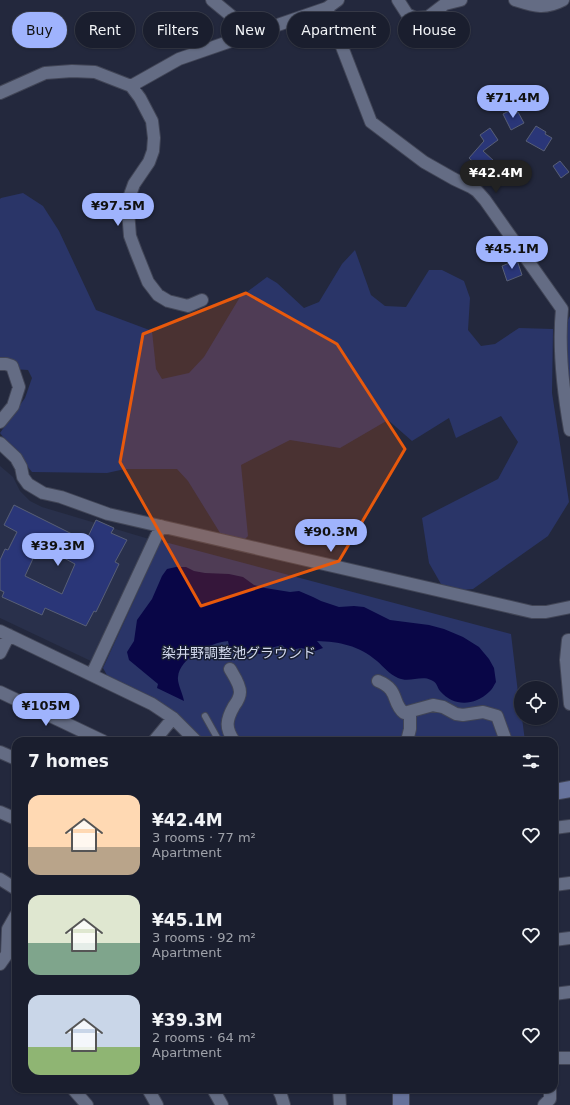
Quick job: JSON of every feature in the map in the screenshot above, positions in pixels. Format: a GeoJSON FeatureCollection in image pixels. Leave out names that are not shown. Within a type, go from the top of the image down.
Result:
{"type":"FeatureCollection","features":[{"type":"Feature","properties":{"kind":"street"},"geometry":{"type":"LineString","coordinates":[[212,0],[227,12]]}},
{"type":"Feature","properties":{"kind":"street"},"geometry":{"type":"LineString","coordinates":[[279,24],[327,8],[338,0]]}},
{"type":"Feature","properties":{"kind":"street"},"geometry":{"type":"LineString","coordinates":[[398,0],[407,14],[415,18],[428,17],[445,4],[461,0]]}},
{"type":"Feature","properties":{"kind":"street"},"geometry":{"type":"LineString","coordinates":[[515,0],[536,6],[547,7],[563,0]]}},
{"type":"Feature","properties":{"kind":"street"},"geometry":{"type":"LineString","coordinates":[[327,8],[371,122],[424,162],[478,191],[566,305],[560,322],[561,370],[570,430]]}},
{"type":"Feature","properties":{"kind":"street"},"geometry":{"type":"LineString","coordinates":[[132,86],[179,58],[221,44]]}},
{"type":"Feature","properties":{"kind":"street"},"geometry":{"type":"LineString","coordinates":[[0,93],[45,74],[72,71],[95,72],[132,86],[152,121],[154,138],[153,151],[149,162],[134,184],[130,195],[128,212],[130,236],[148,282],[158,295],[168,301],[188,306],[202,300]]}},
{"type":"Feature","properties":{"kind":"street"},"geometry":{"type":"LineString","coordinates":[[0,364],[12,366],[19,387],[13,406],[0,422]]}},
{"type":"Feature","properties":{"kind":"street"},"geometry":{"type":"LineString","coordinates":[[0,443],[16,458],[21,467],[23,477],[28,484],[43,493],[61,497],[108,514],[532,612],[546,612],[570,607]]}},
{"type":"Feature","properties":{"kind":"street"},"geometry":{"type":"LineString","coordinates":[[92,674],[161,526]]}},
{"type":"Feature","properties":{"kind":"street"},"geometry":{"type":"LineString","coordinates":[[0,653],[4,633],[152,704],[173,718],[192,737]]}},
{"type":"Feature","properties":{"kind":"street"},"geometry":{"type":"LineString","coordinates":[[570,640],[568,640],[566,660],[570,704]]}},
{"type":"Feature","properties":{"kind":"street"},"geometry":{"type":"LineString","coordinates":[[230,669],[239,686],[240,693],[238,700],[228,718],[227,728],[232,737]]}},
{"type":"Feature","properties":{"kind":"street"},"geometry":{"type":"LineString","coordinates":[[378,681],[386,684],[392,690],[397,701],[398,708],[404,713],[433,705],[443,707],[456,714],[463,715],[477,712],[490,714],[497,716],[505,737]]}},
{"type":"Feature","properties":{"kind":"street"},"geometry":{"type":"LineString","coordinates":[[0,692],[95,737]]}},
{"type":"Feature","properties":{"kind":"street"},"geometry":{"type":"LineString","coordinates":[[408,737],[410,729],[410,712]]}},
{"type":"Feature","properties":{"kind":"street"},"geometry":{"type":"LineString","coordinates":[[157,737],[173,718]]}},
{"type":"Feature","properties":{"kind":"street"},"geometry":{"type":"LineString","coordinates":[[0,752],[12,757]]}},
{"type":"Feature","properties":{"kind":"street"},"geometry":{"type":"LineString","coordinates":[[558,791],[570,789]]}},
{"type":"Feature","properties":{"kind":"street"},"geometry":{"type":"LineString","coordinates":[[0,812],[12,817]]}},
{"type":"Feature","properties":{"kind":"street"},"geometry":{"type":"LineString","coordinates":[[558,828],[570,826]]}},
{"type":"Feature","properties":{"kind":"street"},"geometry":{"type":"LineString","coordinates":[[0,879],[12,886]]}},
{"type":"Feature","properties":{"kind":"street"},"geometry":{"type":"LineString","coordinates":[[558,884],[570,883]]}},
{"type":"Feature","properties":{"kind":"street"},"geometry":{"type":"LineString","coordinates":[[0,964],[6,954],[8,929],[12,922]]}},
{"type":"Feature","properties":{"kind":"street"},"geometry":{"type":"LineString","coordinates":[[558,940],[570,938]]}},
{"type":"Feature","properties":{"kind":"street"},"geometry":{"type":"LineString","coordinates":[[558,994],[570,992]]}},
{"type":"Feature","properties":{"kind":"street"},"geometry":{"type":"LineString","coordinates":[[558,1058],[570,1058]]}},
{"type":"Feature","properties":{"kind":"street"},"geometry":{"type":"LineString","coordinates":[[81,1093],[86,1105]]}},
{"type":"Feature","properties":{"kind":"street"},"geometry":{"type":"LineString","coordinates":[[150,1093],[157,1105]]}},
{"type":"Feature","properties":{"kind":"street"},"geometry":{"type":"LineString","coordinates":[[215,1093],[222,1105]]}},
{"type":"Feature","properties":{"kind":"street"},"geometry":{"type":"LineString","coordinates":[[280,1093],[284,1105]]}},
{"type":"Feature","properties":{"kind":"street"},"geometry":{"type":"LineString","coordinates":[[338,1093],[340,1105]]}},
{"type":"Feature","properties":{"kind":"street"},"geometry":{"type":"LineString","coordinates":[[401,1093],[401,1105]]}},
{"type":"Feature","properties":{"kind":"street"},"geometry":{"type":"LineString","coordinates":[[544,1105],[550,1099],[550,1093]]}},
{"type":"Feature","properties":{"kind":"lane"},"geometry":{"type":"LineString","coordinates":[[205,716],[217,737]]}},
{"type":"Feature","properties":{"kind":"highlighted area"},"geometry":{"type":"Polygon","coordinates":[[[246,293],[337,344],[405,449],[339,561],[201,606],[120,462],[143,334],[246,293]]]}},
{"type":"Feature","properties":{"kind":"shaded area"},"geometry":{"type":"Polygon","coordinates":[[[0,466],[13,477],[20,491],[30,501],[42,507],[149,539],[93,662],[0,618],[0,466]]]}},
{"type":"Feature","properties":{"kind":"shaded area"},"geometry":{"type":"Polygon","coordinates":[[[186,567],[194,571],[205,573],[229,574],[243,577],[254,585],[265,588],[290,592],[299,591],[339,607],[364,607],[390,620],[429,625],[444,629],[463,637],[479,647],[494,668],[496,682],[492,689],[483,697],[464,703],[451,700],[440,691],[436,683],[433,681],[423,678],[406,680],[398,678],[363,651],[348,645],[317,641],[323,648],[315,651],[301,648],[291,650],[282,645],[271,648],[260,654],[238,651],[229,646],[228,641],[221,642],[197,652],[184,663],[180,670],[178,679],[184,701],[157,688],[158,684],[129,660],[127,652],[134,641],[137,620],[152,599],[162,576],[167,569],[186,567]]]}},
{"type":"Feature","properties":{"kind":"green space"},"geometry":{"type":"Polygon","coordinates":[[[23,193],[43,206],[59,231],[96,310],[152,331],[156,369],[162,379],[189,373],[204,357],[240,297],[267,277],[277,283],[304,308],[319,302],[342,264],[355,250],[371,295],[385,306],[406,307],[429,270],[442,270],[464,281],[470,298],[468,330],[481,346],[495,344],[519,328],[553,329],[552,393],[569,502],[548,536],[473,589],[452,591],[441,584],[429,563],[422,518],[498,479],[518,442],[501,416],[456,438],[449,418],[412,441],[388,420],[340,448],[290,440],[241,465],[248,536],[243,541],[225,541],[188,481],[177,469],[125,469],[107,473],[32,472],[0,433],[25,398],[32,378],[28,370],[0,368],[0,199],[23,193]]]}},
{"type":"Feature","properties":{"kind":"green space"},"geometry":{"type":"Polygon","coordinates":[[[570,316],[570,399],[556,342],[570,316]]]}},
{"type":"Feature","properties":{"kind":"green space","name":"染井野調整池グラウンド"},"geometry":{"type":"Polygon","coordinates":[[[161,541],[511,634],[517,681],[514,681],[514,725],[523,725],[524,737],[199,737],[172,711],[108,677],[103,668],[161,541]]]}},
{"type":"Feature","properties":{"kind":"building"},"geometry":{"type":"Polygon","coordinates":[[[513,109],[516,114],[518,112],[524,123],[511,130],[503,114],[513,109]]]}},
{"type":"Feature","properties":{"kind":"building"},"geometry":{"type":"Polygon","coordinates":[[[536,126],[552,138],[544,151],[526,141],[536,126]]]}},
{"type":"Feature","properties":{"kind":"building"},"geometry":{"type":"Polygon","coordinates":[[[490,128],[498,140],[483,151],[494,161],[484,172],[469,158],[484,141],[480,135],[490,128]]]}},
{"type":"Feature","properties":{"kind":"building"},"geometry":{"type":"Polygon","coordinates":[[[560,161],[569,172],[561,178],[553,166],[560,161]]]}},
{"type":"Feature","properties":{"kind":"building"},"geometry":{"type":"Polygon","coordinates":[[[517,260],[522,275],[507,281],[502,266],[517,260]]]}},
{"type":"Feature","properties":{"kind":"building"},"geometry":{"type":"Polygon","coordinates":[[[14,505],[86,541],[96,520],[114,528],[111,533],[127,540],[115,562],[119,564],[96,612],[94,611],[86,626],[45,608],[42,615],[2,597],[4,592],[0,590],[0,560],[5,549],[8,550],[17,532],[4,525],[14,505]],[[43,545],[39,553],[36,552],[25,576],[62,594],[75,564],[64,558],[65,556],[43,545]]]}}]}
